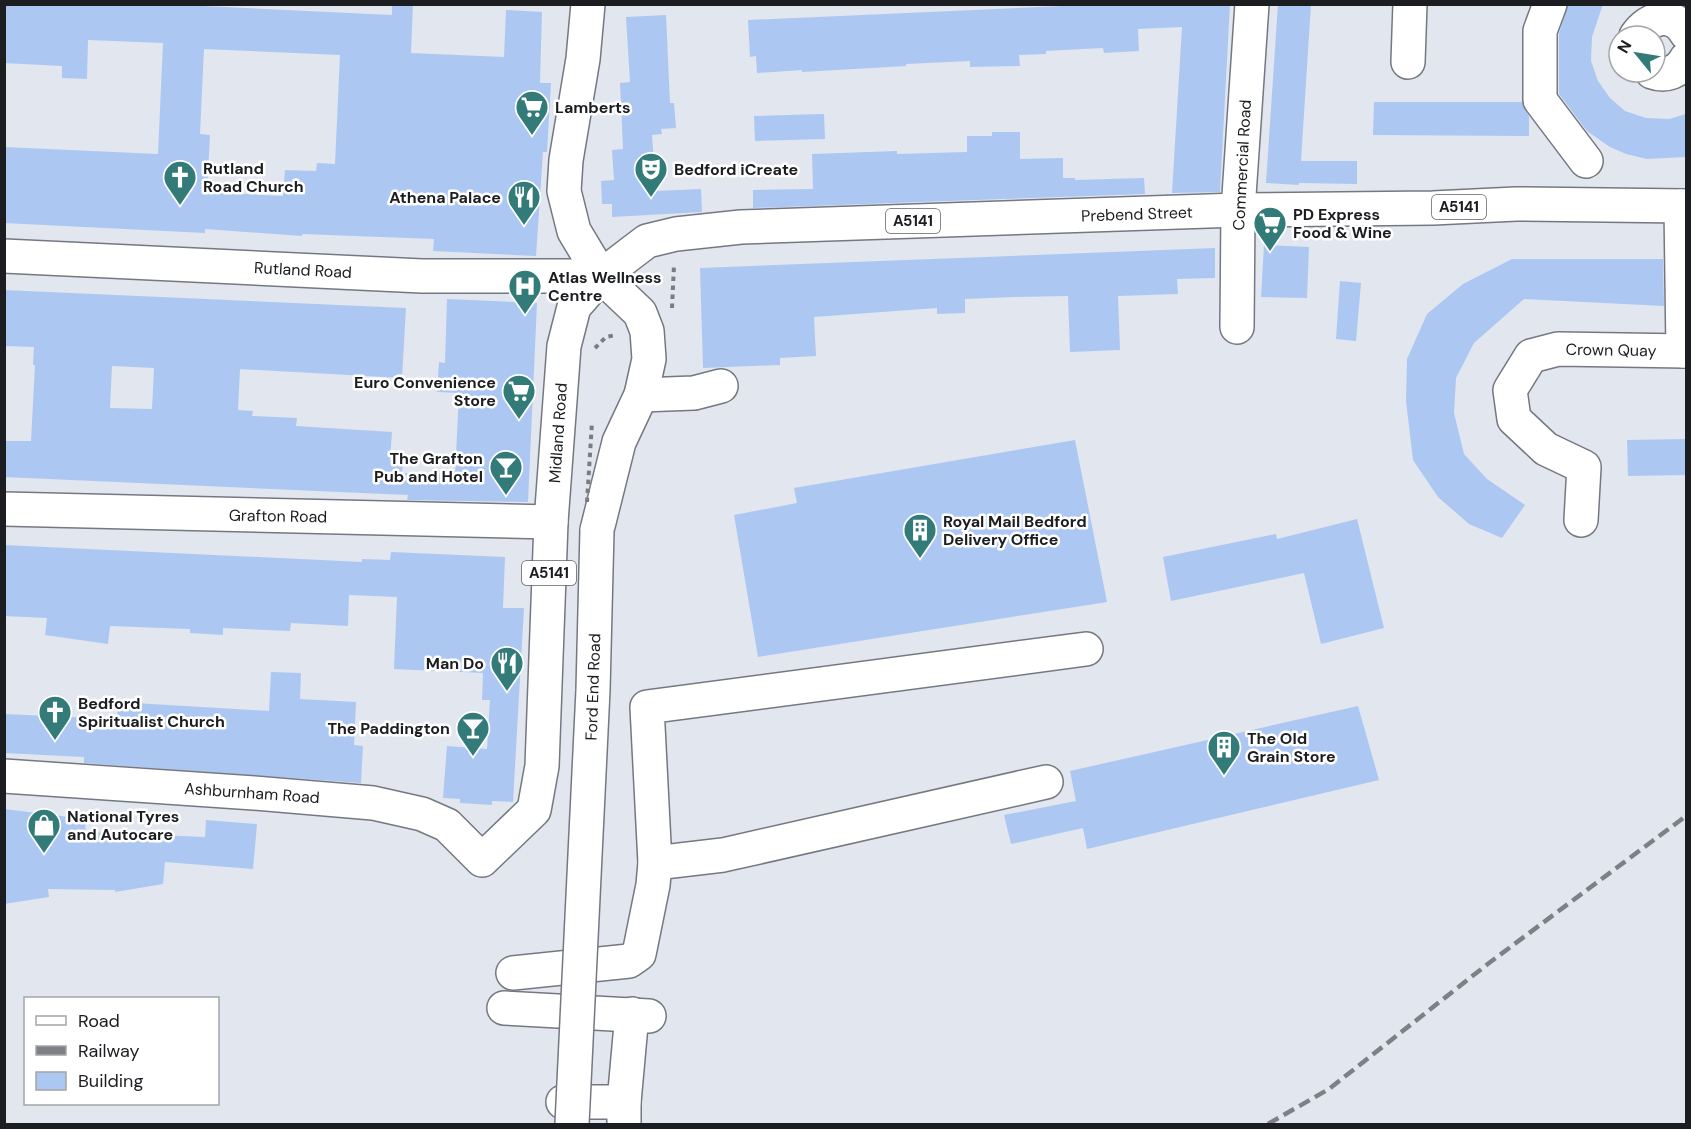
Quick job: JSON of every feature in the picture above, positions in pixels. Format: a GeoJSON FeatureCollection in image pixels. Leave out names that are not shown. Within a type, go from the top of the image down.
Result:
{"type":"FeatureCollection","features":[{"type":"Feature","properties":{"kind":"street"},"geometry":{"type":"LineString","coordinates":[[588,4],[564,191],[574,231],[601,276]]}},
{"type":"Feature","properties":{"kind":"street","name":"Commercial Road"},"geometry":{"type":"LineString","coordinates":[[1237,327],[1238,210],[1252,4]]}},
{"type":"Feature","properties":{"kind":"street"},"geometry":{"type":"LineString","coordinates":[[1408,62],[1410,4]]}},
{"type":"Feature","properties":{"kind":"street"},"geometry":{"type":"LineString","coordinates":[[1550,4],[1540,31],[1540,100],[1586,161]]}},
{"type":"Feature","properties":{"kind":"street"},"geometry":{"type":"LineString","coordinates":[[1647,20],[1671,20],[1686,33]]}},
{"type":"Feature","properties":{"kind":"street"},"geometry":{"type":"LineString","coordinates":[[1667,73],[1683,66],[1686,59]]}},
{"type":"Feature","properties":{"kind":"street","name":"Prebend Street"},"geometry":{"type":"LineString","coordinates":[[601,276],[646,242],[676,234],[741,227],[1238,210],[1433,208],[1516,204],[1684,206]]}},
{"type":"Feature","properties":{"kind":"street","name":"Crown Quay"},"geometry":{"type":"LineString","coordinates":[[1581,520],[1584,466],[1546,449],[1514,419],[1510,390],[1531,356],[1558,349],[1685,351],[1684,206]]}},
{"type":"Feature","properties":{"kind":"street","name":"Rutland Road"},"geometry":{"type":"LineString","coordinates":[[4,256],[422,276],[601,276]]}},
{"type":"Feature","properties":{"kind":"street","name":"Ford End Road"},"geometry":{"type":"LineString","coordinates":[[567,1113],[593,702],[597,530],[619,442],[640,395],[649,359],[647,331],[640,313],[601,276]]}},
{"type":"Feature","properties":{"kind":"street","name":"Midland Road"},"geometry":{"type":"LineString","coordinates":[[482,860],[534,810],[542,766],[551,522],[564,346],[574,307],[601,276]]}},
{"type":"Feature","properties":{"kind":"street"},"geometry":{"type":"LineString","coordinates":[[640,395],[694,393],[721,386]]}},
{"type":"Feature","properties":{"kind":"street","name":"Grafton Road"},"geometry":{"type":"LineString","coordinates":[[4,509],[551,522]]}},
{"type":"Feature","properties":{"kind":"street"},"geometry":{"type":"LineString","coordinates":[[513,973],[629,961],[639,954],[653,885],[655,863],[647,707],[1086,649]]}},
{"type":"Feature","properties":{"kind":"street","name":"Ashburnham Road"},"geometry":{"type":"LineString","coordinates":[[4,776],[373,803],[422,814],[447,825],[482,860]]}},
{"type":"Feature","properties":{"kind":"street"},"geometry":{"type":"LineString","coordinates":[[655,863],[723,855],[1046,783]]}},
{"type":"Feature","properties":{"kind":"street"},"geometry":{"type":"LineString","coordinates":[[504,1008],[641,1015],[624,1113],[567,1113]]}},
{"type":"Feature","properties":{"kind":"building"},"geometry":{"type":"Polygon","coordinates":[[[4,4],[161,4],[392,15],[392,4],[413,4],[411,53],[504,57],[506,10],[542,12],[540,83],[551,83],[547,152],[543,152],[536,256],[433,251],[434,239],[302,234],[302,236],[205,229],[205,233],[4,223],[4,147],[158,154],[163,43],[88,40],[87,79],[62,78],[62,66],[4,63],[4,4]],[[204,49],[200,134],[210,135],[207,192],[283,196],[285,170],[316,171],[317,163],[335,164],[340,55],[204,49]]]}},
{"type":"Feature","properties":{"kind":"building"},"geometry":{"type":"Polygon","coordinates":[[[1108,4],[1230,4],[1220,192],[1172,193],[1182,27],[1138,29],[1139,51],[1104,53],[1103,48],[1046,51],[1046,54],[1019,55],[1020,66],[970,67],[970,61],[757,73],[756,56],[750,57],[748,20],[1108,4]]]}},
{"type":"Feature","properties":{"kind":"building"},"geometry":{"type":"Polygon","coordinates":[[[1278,4],[1311,4],[1301,161],[1357,161],[1357,184],[1266,183],[1278,4]]]}},
{"type":"Feature","properties":{"kind":"building"},"geometry":{"type":"Polygon","coordinates":[[[1568,4],[1603,4],[1592,37],[1591,61],[1598,81],[1610,98],[1625,111],[1646,118],[1669,119],[1686,114],[1686,157],[1647,159],[1626,154],[1610,147],[1587,131],[1559,94],[1559,34],[1568,4]]]}},
{"type":"Feature","properties":{"kind":"building"},"geometry":{"type":"Polygon","coordinates":[[[666,15],[670,103],[674,103],[676,128],[661,129],[662,134],[652,135],[656,191],[701,189],[702,212],[612,217],[612,204],[602,204],[601,181],[614,180],[612,150],[623,149],[620,83],[630,82],[626,17],[666,15]]]}},
{"type":"Feature","properties":{"kind":"building"},"geometry":{"type":"Polygon","coordinates":[[[1374,102],[1522,102],[1529,117],[1529,136],[1373,135],[1374,102]]]}},
{"type":"Feature","properties":{"kind":"building"},"geometry":{"type":"Polygon","coordinates":[[[824,114],[825,139],[755,141],[754,116],[824,114]]]}},
{"type":"Feature","properties":{"kind":"building"},"geometry":{"type":"Polygon","coordinates":[[[992,132],[1020,132],[1020,159],[1063,158],[1063,178],[1075,178],[1075,180],[1144,178],[1145,194],[753,208],[753,190],[813,189],[812,154],[897,151],[897,154],[967,152],[967,136],[992,136],[992,132]]]}},
{"type":"Feature","properties":{"kind":"building"},"geometry":{"type":"Polygon","coordinates":[[[1264,245],[1309,247],[1307,298],[1261,297],[1264,245]]]}},
{"type":"Feature","properties":{"kind":"building"},"geometry":{"type":"Polygon","coordinates":[[[1215,248],[1215,278],[1177,279],[1178,294],[1118,296],[1120,350],[1070,352],[1068,296],[965,299],[965,313],[937,314],[937,308],[814,317],[816,356],[780,358],[780,365],[703,368],[700,268],[1215,248]]]}},
{"type":"Feature","properties":{"kind":"building"},"geometry":{"type":"Polygon","coordinates":[[[1512,259],[1663,259],[1664,306],[1524,299],[1474,343],[1456,378],[1454,413],[1464,454],[1487,479],[1525,505],[1502,538],[1469,524],[1438,497],[1413,460],[1406,401],[1407,359],[1427,314],[1463,284],[1512,259]]]}},
{"type":"Feature","properties":{"kind":"building"},"geometry":{"type":"Polygon","coordinates":[[[1340,281],[1361,283],[1356,341],[1336,339],[1340,281]]]}},
{"type":"Feature","properties":{"kind":"building"},"geometry":{"type":"Polygon","coordinates":[[[4,290],[406,308],[402,378],[240,369],[238,410],[253,411],[252,416],[297,418],[296,426],[392,432],[390,460],[403,461],[402,473],[455,475],[459,393],[437,392],[439,362],[445,363],[447,299],[537,303],[528,502],[407,500],[408,495],[4,477],[4,441],[31,441],[35,365],[33,365],[34,347],[4,346],[4,290]],[[112,366],[110,408],[152,409],[154,368],[112,366]]]}},
{"type":"Feature","properties":{"kind":"building"},"geometry":{"type":"Polygon","coordinates":[[[1686,439],[1686,475],[1628,476],[1627,440],[1686,439]]]}},
{"type":"Feature","properties":{"kind":"building","name":"Royal Mail Bedford Delivery Office"},"geometry":{"type":"Polygon","coordinates":[[[1075,440],[1107,602],[758,657],[734,515],[797,503],[794,488],[1075,440]]]}},
{"type":"Feature","properties":{"kind":"building"},"geometry":{"type":"Polygon","coordinates":[[[1357,519],[1384,628],[1321,644],[1304,573],[1171,601],[1163,557],[1276,534],[1277,539],[1357,519]]]}},
{"type":"Feature","properties":{"kind":"building"},"geometry":{"type":"Polygon","coordinates":[[[4,545],[362,562],[362,559],[390,560],[391,552],[505,557],[503,608],[524,608],[513,802],[492,801],[492,805],[460,803],[460,799],[443,798],[447,746],[487,749],[490,700],[482,700],[483,673],[394,669],[397,597],[349,595],[348,626],[291,623],[290,631],[223,628],[223,635],[190,633],[190,629],[110,626],[108,644],[45,635],[47,618],[4,616],[4,545]]]}},
{"type":"Feature","properties":{"kind":"building"},"geometry":{"type":"Polygon","coordinates":[[[271,672],[301,673],[300,699],[356,702],[354,745],[363,746],[361,783],[84,763],[84,757],[4,753],[4,714],[117,719],[118,702],[269,711],[271,672]]]}},
{"type":"Feature","properties":{"kind":"building","name":"The Old Grain Store"},"geometry":{"type":"Polygon","coordinates":[[[1358,706],[1379,780],[1087,849],[1083,828],[1011,844],[1004,815],[1076,801],[1070,771],[1358,706]]]}},
{"type":"Feature","properties":{"kind":"building"},"geometry":{"type":"Polygon","coordinates":[[[4,809],[86,819],[85,832],[205,837],[206,820],[257,824],[253,869],[165,862],[163,884],[115,892],[115,890],[48,889],[49,897],[4,904],[4,809]]]}},
{"type":"Feature","properties":{"kind":"railway"},"geometry":{"type":"LineString","coordinates":[[1268,1124],[1329,1089],[1489,963],[1686,816]]}},
{"type":"Feature","properties":{"kind":"place","name":"Lamberts"},"geometry":{"type":"Point","coordinates":[532,136]}},
{"type":"Feature","properties":{"kind":"place","name":"Bedford iCreate"},"geometry":{"type":"Point","coordinates":[651,198]}},
{"type":"Feature","properties":{"kind":"place","name":"Rutland Road Church"},"geometry":{"type":"Point","coordinates":[180,206]}},
{"type":"Feature","properties":{"kind":"place","name":"Athena Palace"},"geometry":{"type":"Point","coordinates":[524,226]}},
{"type":"Feature","properties":{"kind":"place","name":"PD Express Food & Wine"},"geometry":{"type":"Point","coordinates":[1270,252]}},
{"type":"Feature","properties":{"kind":"place","name":"Atlas Wellness Centre"},"geometry":{"type":"Point","coordinates":[525,315]}},
{"type":"Feature","properties":{"kind":"place","name":"Euro Convenience Store"},"geometry":{"type":"Point","coordinates":[519,420]}},
{"type":"Feature","properties":{"kind":"place","name":"The Grafton Pub and Hotel"},"geometry":{"type":"Point","coordinates":[506,496]}},
{"type":"Feature","properties":{"kind":"place","name":"Royal Mail Bedford Delivery Office"},"geometry":{"type":"Point","coordinates":[920,559]}},
{"type":"Feature","properties":{"kind":"place","name":"Man Do"},"geometry":{"type":"Point","coordinates":[507,692]}},
{"type":"Feature","properties":{"kind":"place","name":"Bedford Spiritualist Church"},"geometry":{"type":"Point","coordinates":[55,741]}},
{"type":"Feature","properties":{"kind":"place","name":"The Paddington"},"geometry":{"type":"Point","coordinates":[473,757]}},
{"type":"Feature","properties":{"kind":"place","name":"The Old Grain Store"},"geometry":{"type":"Point","coordinates":[1224,776]}},
{"type":"Feature","properties":{"kind":"place","name":"National Tyres and Autocare"},"geometry":{"type":"Point","coordinates":[44,854]}}]}
